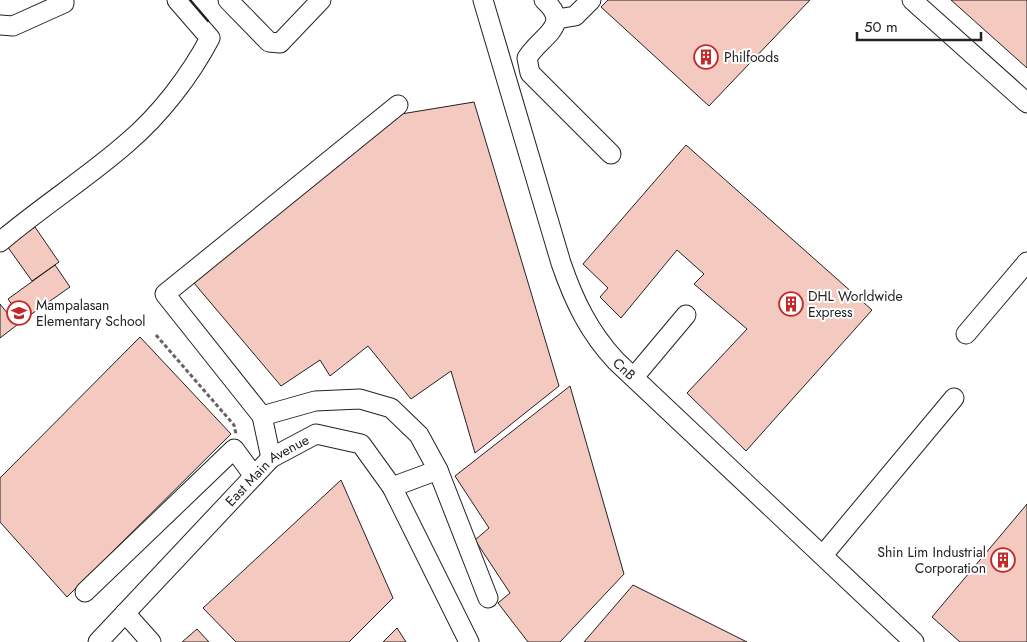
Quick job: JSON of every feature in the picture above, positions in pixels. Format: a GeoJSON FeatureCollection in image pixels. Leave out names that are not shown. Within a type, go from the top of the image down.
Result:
{"type":"FeatureCollection","features":[{"type":"Feature","properties":{"kind":"street"},"geometry":{"type":"LineString","coordinates":[[0,25],[13,26],[64,3],[64,0]]}},
{"type":"Feature","properties":{"kind":"street"},"geometry":{"type":"LineString","coordinates":[[2,237],[128,142],[157,113],[199,58],[210,38],[177,0]]}},
{"type":"Feature","properties":{"kind":"street"},"geometry":{"type":"LineString","coordinates":[[228,0],[269,42],[280,43],[321,0]]}},
{"type":"Feature","properties":{"kind":"street","name":"CnB"},"geometry":{"type":"LineString","coordinates":[[483,0],[569,286],[595,337],[634,377],[914,642]]}},
{"type":"Feature","properties":{"kind":"street"},"geometry":{"type":"LineString","coordinates":[[544,0],[556,10],[557,19],[554,27],[527,58],[530,73],[611,154]]}},
{"type":"Feature","properties":{"kind":"street"},"geometry":{"type":"LineString","coordinates":[[557,19],[575,16],[591,0]]}},
{"type":"Feature","properties":{"kind":"street"},"geometry":{"type":"LineString","coordinates":[[912,0],[1027,103]]}},
{"type":"Feature","properties":{"kind":"street"},"geometry":{"type":"LineString","coordinates":[[271,458],[262,416],[164,294],[398,105]]}},
{"type":"Feature","properties":{"kind":"street"},"geometry":{"type":"LineString","coordinates":[[966,334],[1027,262]]}},
{"type":"Feature","properties":{"kind":"street"},"geometry":{"type":"LineString","coordinates":[[634,377],[686,315]]}},
{"type":"Feature","properties":{"kind":"street"},"geometry":{"type":"LineString","coordinates":[[823,555],[954,398]]}},
{"type":"Feature","properties":{"kind":"street"},"geometry":{"type":"LineString","coordinates":[[262,416],[315,401],[360,399],[391,408],[419,435],[438,470],[488,598]]}},
{"type":"Feature","properties":{"kind":"street","name":"East Main Avenue"},"geometry":{"type":"LineString","coordinates":[[98,642],[271,458],[316,434],[361,444],[392,487],[469,642]]}},
{"type":"Feature","properties":{"kind":"street"},"geometry":{"type":"LineString","coordinates":[[84,592],[234,449],[254,476]]}},
{"type":"Feature","properties":{"kind":"street"},"geometry":{"type":"LineString","coordinates":[[392,487],[438,470]]}},
{"type":"Feature","properties":{"kind":"street"},"geometry":{"type":"LineString","coordinates":[[125,613],[150,642]]}},
{"type":"Feature","properties":{"kind":"path"},"geometry":{"type":"LineString","coordinates":[[156,335],[234,425],[237,438],[234,449]]}},
{"type":"Feature","properties":{"kind":"building","name":"Philfoods"},"geometry":{"type":"Polygon","coordinates":[[[608,0],[810,0],[709,106],[601,7],[608,0]]]}},
{"type":"Feature","properties":{"kind":"building"},"geometry":{"type":"Polygon","coordinates":[[[951,0],[1027,0],[1027,68],[951,0]]]}},
{"type":"Feature","properties":{"kind":"building"},"geometry":{"type":"Polygon","coordinates":[[[474,102],[559,386],[475,453],[451,371],[411,399],[368,346],[330,376],[320,360],[281,386],[194,283],[401,114],[474,102]]]}},
{"type":"Feature","properties":{"kind":"building","name":"DHL Worldwide Express"},"geometry":{"type":"Polygon","coordinates":[[[686,145],[872,310],[746,451],[687,393],[747,329],[694,284],[704,274],[677,250],[621,318],[600,297],[608,288],[583,264],[686,145]]]}},
{"type":"Feature","properties":{"kind":"building"},"geometry":{"type":"Polygon","coordinates":[[[35,227],[59,262],[32,281],[7,246],[35,227]]]}},
{"type":"Feature","properties":{"kind":"building"},"geometry":{"type":"Polygon","coordinates":[[[55,265],[70,287],[23,320],[8,299],[55,265]]]}},
{"type":"Feature","properties":{"kind":"building"},"geometry":{"type":"Polygon","coordinates":[[[0,304],[17,325],[0,338],[0,304]]]}},
{"type":"Feature","properties":{"kind":"building"},"geometry":{"type":"Polygon","coordinates":[[[140,337],[231,434],[67,597],[0,522],[0,478],[140,337]]]}},
{"type":"Feature","properties":{"kind":"building"},"geometry":{"type":"Polygon","coordinates":[[[570,386],[624,574],[560,642],[528,642],[498,603],[510,593],[475,540],[489,528],[455,476],[570,386]]]}},
{"type":"Feature","properties":{"kind":"building"},"geometry":{"type":"Polygon","coordinates":[[[341,480],[393,598],[349,642],[236,642],[203,608],[341,480]]]}},
{"type":"Feature","properties":{"kind":"building","name":"Shin Lim Industrial Corporation"},"geometry":{"type":"Polygon","coordinates":[[[1027,504],[1027,642],[960,642],[932,617],[1027,504]]]}},
{"type":"Feature","properties":{"kind":"building"},"geometry":{"type":"Polygon","coordinates":[[[633,585],[747,642],[584,642],[633,585]]]}},
{"type":"Feature","properties":{"kind":"building"},"geometry":{"type":"Polygon","coordinates":[[[397,628],[406,642],[383,642],[397,628]]]}},
{"type":"Feature","properties":{"kind":"building"},"geometry":{"type":"Polygon","coordinates":[[[197,629],[209,642],[182,642],[197,629]]]}},
{"type":"Feature","properties":{"kind":"wall"},"geometry":{"type":"LineString","coordinates":[[190,0],[208,21]]}},
{"type":"Feature","properties":{"kind":"place","name":"Philfoods"},"geometry":{"type":"Point","coordinates":[706,57]}},
{"type":"Feature","properties":{"kind":"place","name":"DHL Worldwide Express"},"geometry":{"type":"Point","coordinates":[791,304]}},
{"type":"Feature","properties":{"kind":"place","name":"Mampalasan Elementary School"},"geometry":{"type":"Point","coordinates":[19,313]}},
{"type":"Feature","properties":{"kind":"place","name":"Shin Lim Industrial Corporation"},"geometry":{"type":"Point","coordinates":[1003,560]}}]}
